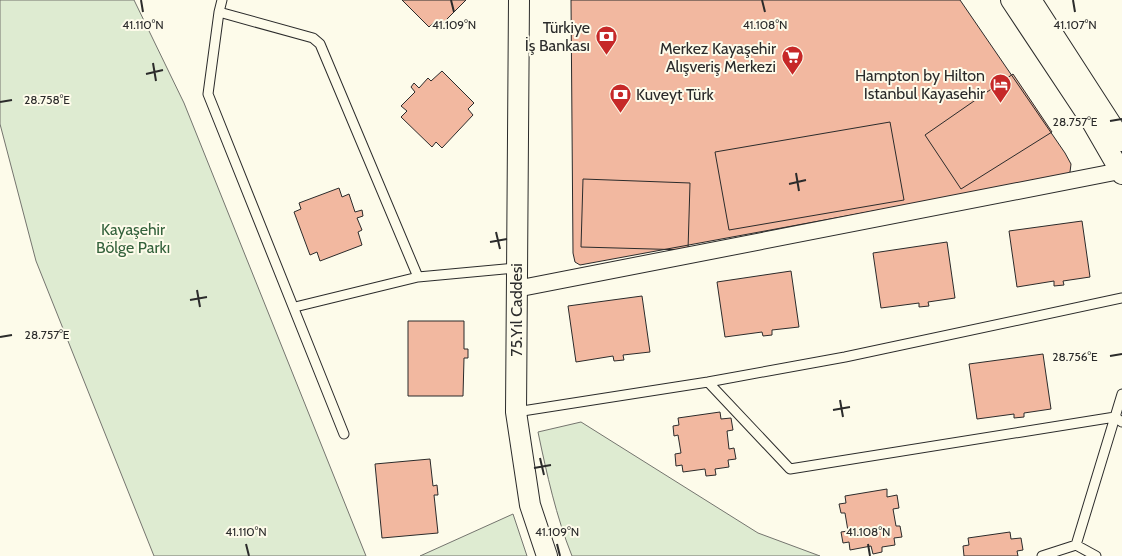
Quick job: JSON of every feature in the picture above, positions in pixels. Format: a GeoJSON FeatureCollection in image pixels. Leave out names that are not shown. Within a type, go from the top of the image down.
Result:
{"type":"FeatureCollection","features":[{"type":"Feature","properties":{"kind":"street","name":"75.Yıl Caddesi"},"geometry":{"type":"LineString","coordinates":[[519,0],[516,412],[530,505],[547,556]]}},
{"type":"Feature","properties":{"kind":"street"},"geometry":{"type":"LineString","coordinates":[[516,288],[1121,173],[1092,122],[1011,0]]}},
{"type":"Feature","properties":{"kind":"street"},"geometry":{"type":"LineString","coordinates":[[1031,0],[1122,141]]}},
{"type":"Feature","properties":{"kind":"lane"},"geometry":{"type":"LineString","coordinates":[[221,0],[208,94],[344,434]]}},
{"type":"Feature","properties":{"kind":"lane"},"geometry":{"type":"LineString","coordinates":[[219,12],[313,38],[320,44],[418,277]]}},
{"type":"Feature","properties":{"kind":"lane"},"geometry":{"type":"LineString","coordinates":[[294,307],[418,277],[516,268]]}},
{"type":"Feature","properties":{"kind":"lane"},"geometry":{"type":"LineString","coordinates":[[516,412],[708,382],[845,357],[1122,298]]}},
{"type":"Feature","properties":{"kind":"lane"},"geometry":{"type":"LineString","coordinates":[[708,382],[790,469],[1119,420]]}},
{"type":"Feature","properties":{"kind":"lane"},"geometry":{"type":"LineString","coordinates":[[1076,545],[1119,420],[1122,394]]}},
{"type":"Feature","properties":{"kind":"lane"},"geometry":{"type":"LineString","coordinates":[[1042,556],[1076,545],[1096,556]]}},
{"type":"Feature","properties":{"kind":"green space","name":"Kayaşehir Bölge Parkı"},"geometry":{"type":"Polygon","coordinates":[[[0,0],[134,0],[184,103],[366,556],[154,556],[36,261],[0,124],[0,0]]]}},
{"type":"Feature","properties":{"kind":"green space"},"geometry":{"type":"Polygon","coordinates":[[[581,422],[758,533],[820,556],[572,556],[548,480],[538,432],[581,422]]]}},
{"type":"Feature","properties":{"kind":"green space"},"geometry":{"type":"Polygon","coordinates":[[[513,514],[527,556],[420,556],[513,514]]]}},
{"type":"Feature","properties":{"kind":"building"},"geometry":{"type":"Polygon","coordinates":[[[402,0],[466,0],[439,27],[434,22],[429,27],[402,0]]]}},
{"type":"Feature","properties":{"kind":"building","name":"Merkez Kayaşehir Alışveriş Merkezi"},"geometry":{"type":"Polygon","coordinates":[[[571,0],[960,0],[1065,153],[1071,164],[1070,172],[1064,176],[580,265],[575,262],[573,253],[571,0]]]}},
{"type":"Feature","properties":{"kind":"building"},"geometry":{"type":"Polygon","coordinates":[[[442,71],[474,103],[468,109],[473,115],[442,148],[436,142],[432,147],[401,117],[407,111],[401,106],[415,92],[411,87],[414,83],[419,88],[428,78],[431,81],[442,71]]]}},
{"type":"Feature","properties":{"kind":"building","name":"Hampton by Hilton Istanbul Kayasehir"},"geometry":{"type":"Polygon","coordinates":[[[1013,74],[1052,132],[961,189],[925,135],[1013,74]]]}},
{"type":"Feature","properties":{"kind":"building"},"geometry":{"type":"Polygon","coordinates":[[[890,122],[904,200],[729,230],[715,152],[890,122]]]}},
{"type":"Feature","properties":{"kind":"building"},"geometry":{"type":"Polygon","coordinates":[[[583,179],[690,183],[688,250],[581,247],[583,179]]]}},
{"type":"Feature","properties":{"kind":"building"},"geometry":{"type":"Polygon","coordinates":[[[339,188],[342,197],[349,194],[355,212],[362,210],[363,216],[357,218],[362,230],[358,232],[362,245],[320,261],[317,252],[310,255],[294,212],[301,209],[299,203],[339,188]]]}},
{"type":"Feature","properties":{"kind":"building"},"geometry":{"type":"Polygon","coordinates":[[[1082,221],[1090,277],[1063,281],[1064,285],[1054,286],[1054,281],[1017,287],[1009,231],[1082,221]]]}},
{"type":"Feature","properties":{"kind":"building"},"geometry":{"type":"Polygon","coordinates":[[[947,242],[955,298],[928,302],[929,306],[919,307],[919,303],[881,308],[873,253],[947,242]]]}},
{"type":"Feature","properties":{"kind":"building"},"geometry":{"type":"Polygon","coordinates":[[[791,271],[799,327],[772,330],[772,335],[763,336],[762,332],[725,337],[717,282],[791,271]]]}},
{"type":"Feature","properties":{"kind":"building"},"geometry":{"type":"Polygon","coordinates":[[[642,296],[650,352],[623,355],[624,360],[614,361],[613,356],[576,362],[568,306],[642,296]]]}},
{"type":"Feature","properties":{"kind":"building"},"geometry":{"type":"Polygon","coordinates":[[[408,321],[464,321],[464,349],[468,349],[468,358],[464,358],[463,396],[408,396],[408,321]]]}},
{"type":"Feature","properties":{"kind":"building"},"geometry":{"type":"Polygon","coordinates":[[[1043,354],[1051,409],[1024,413],[1024,417],[1014,418],[1014,414],[977,419],[969,364],[1043,354]]]}},
{"type":"Feature","properties":{"kind":"building"},"geometry":{"type":"Polygon","coordinates":[[[720,412],[721,419],[731,418],[733,430],[727,431],[729,449],[734,448],[736,459],[728,460],[729,467],[715,469],[716,475],[706,476],[705,469],[683,472],[682,465],[676,466],[675,454],[681,453],[678,435],[674,436],[673,426],[679,425],[678,418],[720,412]]]}},
{"type":"Feature","properties":{"kind":"building"},"geometry":{"type":"Polygon","coordinates":[[[430,459],[433,486],[437,485],[438,495],[434,495],[438,533],[382,538],[375,464],[430,459]]]}},
{"type":"Feature","properties":{"kind":"building"},"geometry":{"type":"Polygon","coordinates":[[[887,489],[887,497],[897,495],[899,508],[893,509],[896,526],[900,526],[902,537],[894,538],[895,545],[882,547],[882,552],[873,554],[871,546],[850,550],[849,542],[843,543],[841,532],[848,531],[845,513],[841,513],[839,504],[846,503],[845,496],[887,489]]]}},
{"type":"Feature","properties":{"kind":"building"},"geometry":{"type":"Polygon","coordinates":[[[1010,532],[1011,539],[1021,538],[1023,550],[1017,551],[1018,556],[964,556],[963,546],[969,545],[968,538],[1010,532]]]}},
{"type":"Feature","properties":{"kind":"place","name":"Türkiye İş Bankası"},"geometry":{"type":"Point","coordinates":[606,55]}},
{"type":"Feature","properties":{"kind":"place","name":"Merkez Kayaşehir Alışveriş Merkezi"},"geometry":{"type":"Point","coordinates":[792,76]}},
{"type":"Feature","properties":{"kind":"place","name":"Hampton by Hilton Istanbul Kayasehir"},"geometry":{"type":"Point","coordinates":[1001,103]}},
{"type":"Feature","properties":{"kind":"place","name":"Kuveyt Türk"},"geometry":{"type":"Point","coordinates":[620,113]}}]}
